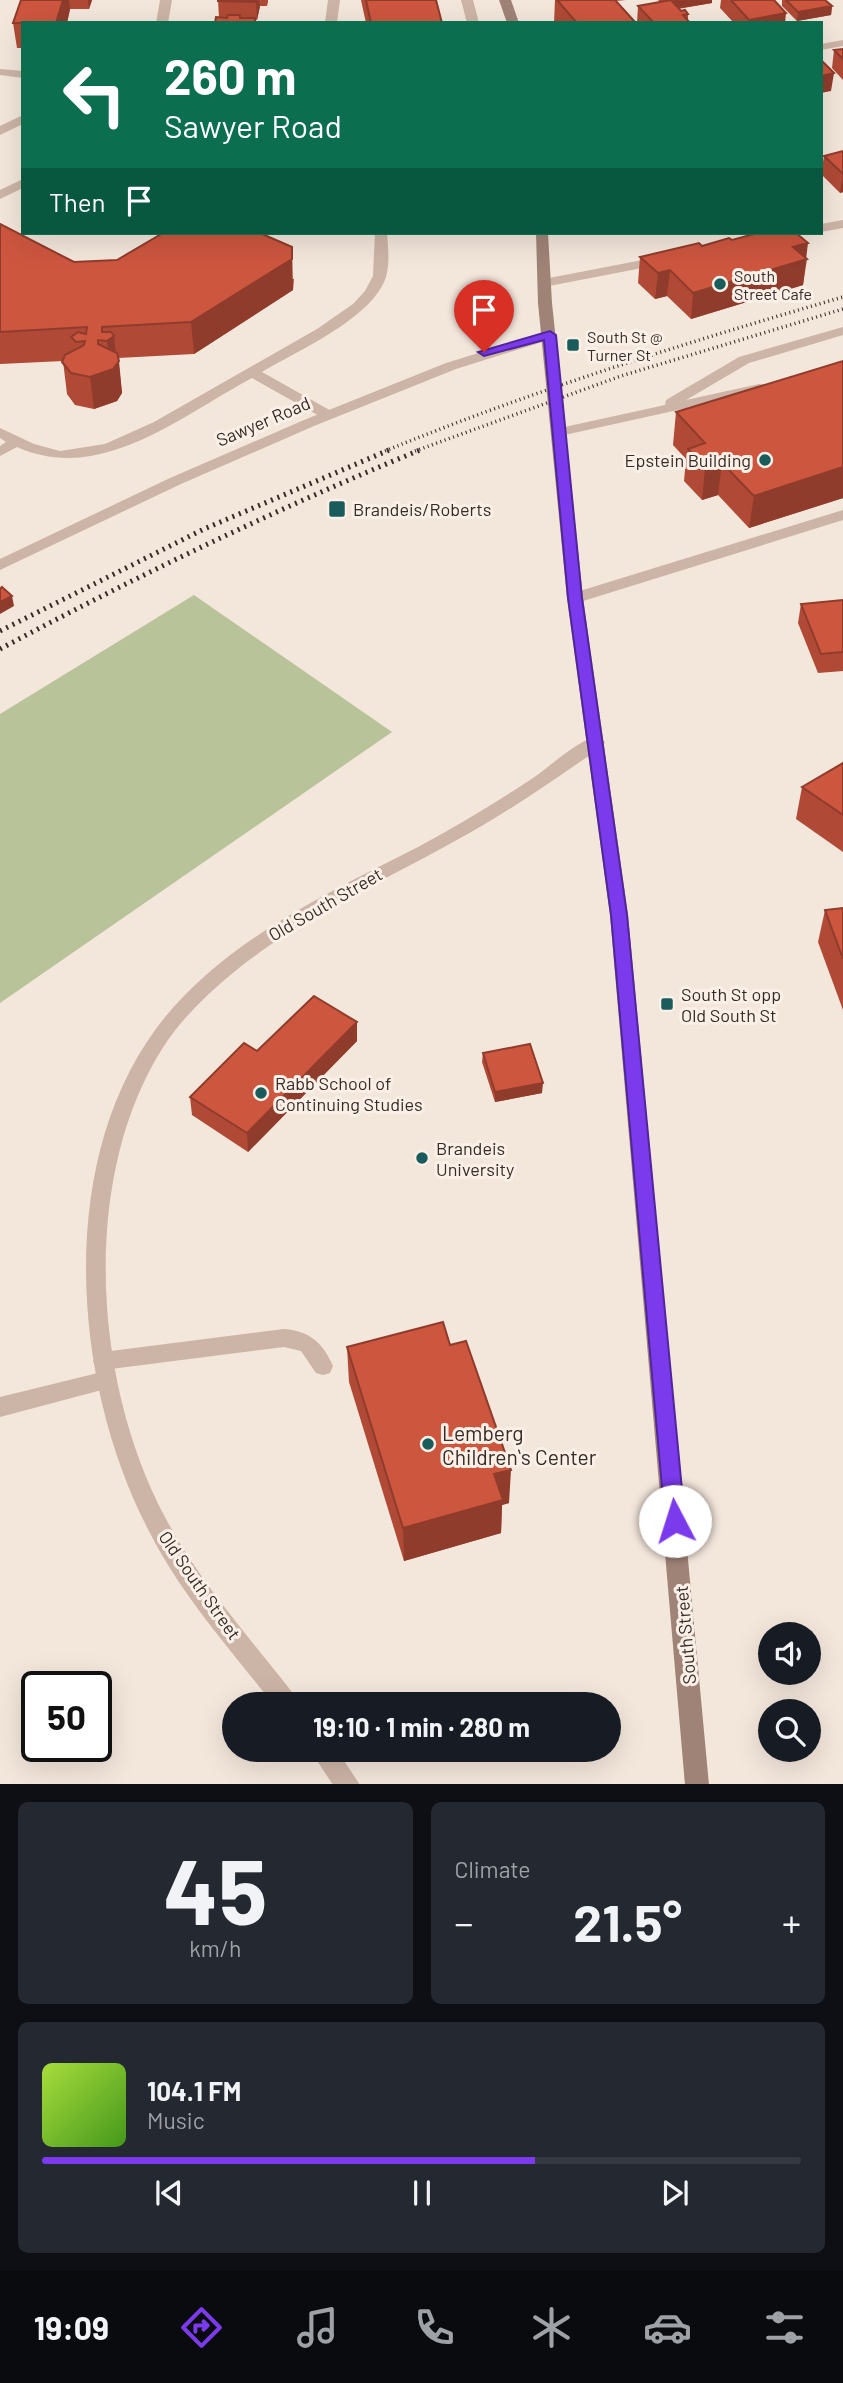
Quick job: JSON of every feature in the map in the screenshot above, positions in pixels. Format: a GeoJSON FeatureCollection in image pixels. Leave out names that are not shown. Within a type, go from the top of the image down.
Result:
{"type":"FeatureCollection","features":[{"type":"Feature","properties":{"kind":"main road"},"geometry":{"type":"LineString","coordinates":[[505,0],[512,21]]}},
{"type":"Feature","properties":{"kind":"main road","name":"South Street"},"geometry":{"type":"LineString","coordinates":[[542,235],[544,283],[575,598],[619,915],[697,1784]]}},
{"type":"Feature","properties":{"kind":"street"},"geometry":{"type":"LineString","coordinates":[[162,21],[166,0]]}},
{"type":"Feature","properties":{"kind":"street"},"geometry":{"type":"LineString","coordinates":[[331,21],[334,0]]}},
{"type":"Feature","properties":{"kind":"street"},"geometry":{"type":"LineString","coordinates":[[467,0],[472,21]]}},
{"type":"Feature","properties":{"kind":"street"},"geometry":{"type":"LineString","coordinates":[[823,47],[843,43]]}},
{"type":"Feature","properties":{"kind":"street"},"geometry":{"type":"LineString","coordinates":[[0,72],[21,75]]}},
{"type":"Feature","properties":{"kind":"street"},"geometry":{"type":"LineString","coordinates":[[0,114],[21,118]]}},
{"type":"Feature","properties":{"kind":"street"},"geometry":{"type":"LineString","coordinates":[[0,131],[21,119]]}},
{"type":"Feature","properties":{"kind":"street"},"geometry":{"type":"LineString","coordinates":[[0,195],[21,184]]}},
{"type":"Feature","properties":{"kind":"street"},"geometry":{"type":"LineString","coordinates":[[823,229],[843,224]]}},
{"type":"Feature","properties":{"kind":"street"},"geometry":{"type":"LineString","coordinates":[[0,432],[40,452],[60,456],[111,448],[136,438],[216,389],[252,372],[352,311],[372,295],[380,278],[381,235]]}},
{"type":"Feature","properties":{"kind":"street"},"geometry":{"type":"LineString","coordinates":[[544,283],[676,257]]}},
{"type":"Feature","properties":{"kind":"street"},"geometry":{"type":"LineString","coordinates":[[645,415],[676,401],[718,373],[744,360],[843,331]]}},
{"type":"Feature","properties":{"kind":"street","name":"Sawyer Road"},"geometry":{"type":"LineString","coordinates":[[0,565],[167,485],[328,415],[484,352],[550,335]]}},
{"type":"Feature","properties":{"kind":"street"},"geometry":{"type":"LineString","coordinates":[[252,372],[328,415]]}},
{"type":"Feature","properties":{"kind":"street"},"geometry":{"type":"LineString","coordinates":[[560,432],[768,386]]}},
{"type":"Feature","properties":{"kind":"street"},"geometry":{"type":"LineString","coordinates":[[0,452],[16,442]]}},
{"type":"Feature","properties":{"kind":"street"},"geometry":{"type":"LineString","coordinates":[[575,598],[843,515]]}},
{"type":"Feature","properties":{"kind":"street","name":"Old South Street"},"geometry":{"type":"LineString","coordinates":[[278,1692],[187,1573],[157,1523],[129,1457],[105,1370],[95,1272],[98,1211],[109,1153],[124,1103],[160,1038],[189,1002],[264,938],[306,911],[453,836],[597,742]]}},
{"type":"Feature","properties":{"kind":"street"},"geometry":{"type":"LineString","coordinates":[[0,1407],[105,1370],[284,1338],[300,1338],[313,1349],[323,1366]]}},
{"type":"Feature","properties":{"kind":"street"},"geometry":{"type":"LineString","coordinates":[[331,1762],[348,1784]]}},
{"type":"Feature","properties":{"kind":"green space"},"geometry":{"type":"Polygon","coordinates":[[[194,595],[392,732],[0,1003],[0,714],[194,595]]]}},
{"type":"Feature","properties":{"kind":"building"},"geometry":{"type":"Polygon","coordinates":[[[21,0],[63,0],[57,21],[13,23],[21,0]]]}},
{"type":"Feature","properties":{"kind":"building"},"geometry":{"type":"Polygon","coordinates":[[[256,0],[256,2],[218,1],[256,0]]]}},
{"type":"Feature","properties":{"kind":"building"},"geometry":{"type":"Polygon","coordinates":[[[366,0],[436,0],[441,21],[371,21],[366,0]]]}},
{"type":"Feature","properties":{"kind":"building"},"geometry":{"type":"Polygon","coordinates":[[[557,0],[615,0],[634,21],[575,21],[557,0]]]}},
{"type":"Feature","properties":{"kind":"building"},"geometry":{"type":"Polygon","coordinates":[[[671,0],[681,11],[685,10],[688,14],[683,15],[688,21],[652,21],[638,6],[671,0]]]}},
{"type":"Feature","properties":{"kind":"building"},"geometry":{"type":"Polygon","coordinates":[[[731,0],[774,0],[786,13],[749,20],[731,0]]]}},
{"type":"Feature","properties":{"kind":"building"},"geometry":{"type":"Polygon","coordinates":[[[786,0],[825,0],[832,6],[798,12],[786,0]]]}},
{"type":"Feature","properties":{"kind":"building"},"geometry":{"type":"Polygon","coordinates":[[[228,15],[240,15],[240,18],[255,18],[255,21],[215,21],[216,17],[227,18],[228,15]]]}},
{"type":"Feature","properties":{"kind":"building"},"geometry":{"type":"Polygon","coordinates":[[[843,49],[843,59],[834,50],[843,49]]]}},
{"type":"Feature","properties":{"kind":"building"},"geometry":{"type":"Polygon","coordinates":[[[823,62],[834,73],[823,76],[823,62]]]}},
{"type":"Feature","properties":{"kind":"building"},"geometry":{"type":"Polygon","coordinates":[[[843,151],[843,174],[824,156],[843,151]]]}},
{"type":"Feature","properties":{"kind":"building"},"geometry":{"type":"Polygon","coordinates":[[[0,224],[74,262],[117,260],[160,235],[265,235],[292,247],[292,259],[191,322],[102,327],[102,332],[111,332],[114,336],[107,341],[98,340],[98,344],[117,353],[119,361],[113,369],[90,377],[71,373],[62,362],[65,355],[84,345],[85,341],[76,342],[71,337],[78,332],[86,334],[87,327],[0,332],[0,224]]]}},
{"type":"Feature","properties":{"kind":"building"},"geometry":{"type":"Polygon","coordinates":[[[751,235],[798,235],[808,243],[793,247],[807,259],[693,293],[670,270],[658,273],[640,257],[699,243],[702,246],[729,238],[732,240],[751,235]]]}},
{"type":"Feature","properties":{"kind":"building","name":"Epstein Building"},"geometry":{"type":"Polygon","coordinates":[[[843,361],[843,467],[754,496],[722,463],[705,468],[688,449],[705,443],[676,412],[843,361]]]}},
{"type":"Feature","properties":{"kind":"building"},"geometry":{"type":"Polygon","coordinates":[[[2,587],[12,596],[0,602],[0,589],[2,587]]]}},
{"type":"Feature","properties":{"kind":"building"},"geometry":{"type":"Polygon","coordinates":[[[843,600],[843,652],[821,654],[801,604],[843,600]]]}},
{"type":"Feature","properties":{"kind":"building"},"geometry":{"type":"Polygon","coordinates":[[[843,763],[843,815],[802,787],[843,763]]]}},
{"type":"Feature","properties":{"kind":"building"},"geometry":{"type":"Polygon","coordinates":[[[843,908],[843,959],[825,910],[843,908]]]}},
{"type":"Feature","properties":{"kind":"building","name":"Rabb School of Continuing Studies"},"geometry":{"type":"Polygon","coordinates":[[[314,996],[357,1022],[247,1133],[190,1097],[244,1043],[257,1051],[314,996]]]}},
{"type":"Feature","properties":{"kind":"building"},"geometry":{"type":"Polygon","coordinates":[[[530,1044],[543,1083],[495,1092],[483,1053],[530,1044]]]}},
{"type":"Feature","properties":{"kind":"building","name":"Lemberg Childrenʻs Center"},"geometry":{"type":"Polygon","coordinates":[[[443,1322],[450,1345],[466,1341],[511,1470],[494,1474],[503,1500],[403,1528],[347,1347],[443,1322]]]}},
{"type":"Feature","properties":{"kind":"railway"},"geometry":{"type":"LineString","coordinates":[[385,451],[612,368],[843,297]]}},
{"type":"Feature","properties":{"kind":"railway"},"geometry":{"type":"LineString","coordinates":[[415,451],[621,376],[843,309]]}},
{"type":"Feature","properties":{"kind":"railway"},"geometry":{"type":"LineString","coordinates":[[0,631],[204,529],[389,450]]}},
{"type":"Feature","properties":{"kind":"railway"},"geometry":{"type":"LineString","coordinates":[[0,649],[207,544],[420,450]]}},
{"type":"Feature","properties":{"kind":"place","name":"South Street Cafe"},"geometry":{"type":"Point","coordinates":[720,284]}},
{"type":"Feature","properties":{"kind":"place","name":"South St @ Turner St"},"geometry":{"type":"Point","coordinates":[573,345]}},
{"type":"Feature","properties":{"kind":"place","name":"Epstein Building"},"geometry":{"type":"Point","coordinates":[765,460]}},
{"type":"Feature","properties":{"kind":"place","name":"Brandeis/Roberts"},"geometry":{"type":"Point","coordinates":[337,509]}},
{"type":"Feature","properties":{"kind":"place","name":"South St opp Old South St"},"geometry":{"type":"Point","coordinates":[667,1004]}},
{"type":"Feature","properties":{"kind":"place","name":"Rabb School of Continuing Studies"},"geometry":{"type":"Point","coordinates":[261,1093]}},
{"type":"Feature","properties":{"kind":"place","name":"Brandeis University"},"geometry":{"type":"Point","coordinates":[422,1158]}},
{"type":"Feature","properties":{"kind":"place","name":"Lemberg Childrenʻs Center"},"geometry":{"type":"Point","coordinates":[428,1444]}},
{"type":"Feature","properties":{"kind":"route"},"geometry":{"type":"LineString","coordinates":[[484,352],[550,335],[575,598],[619,915],[675,1521]]}}]}
